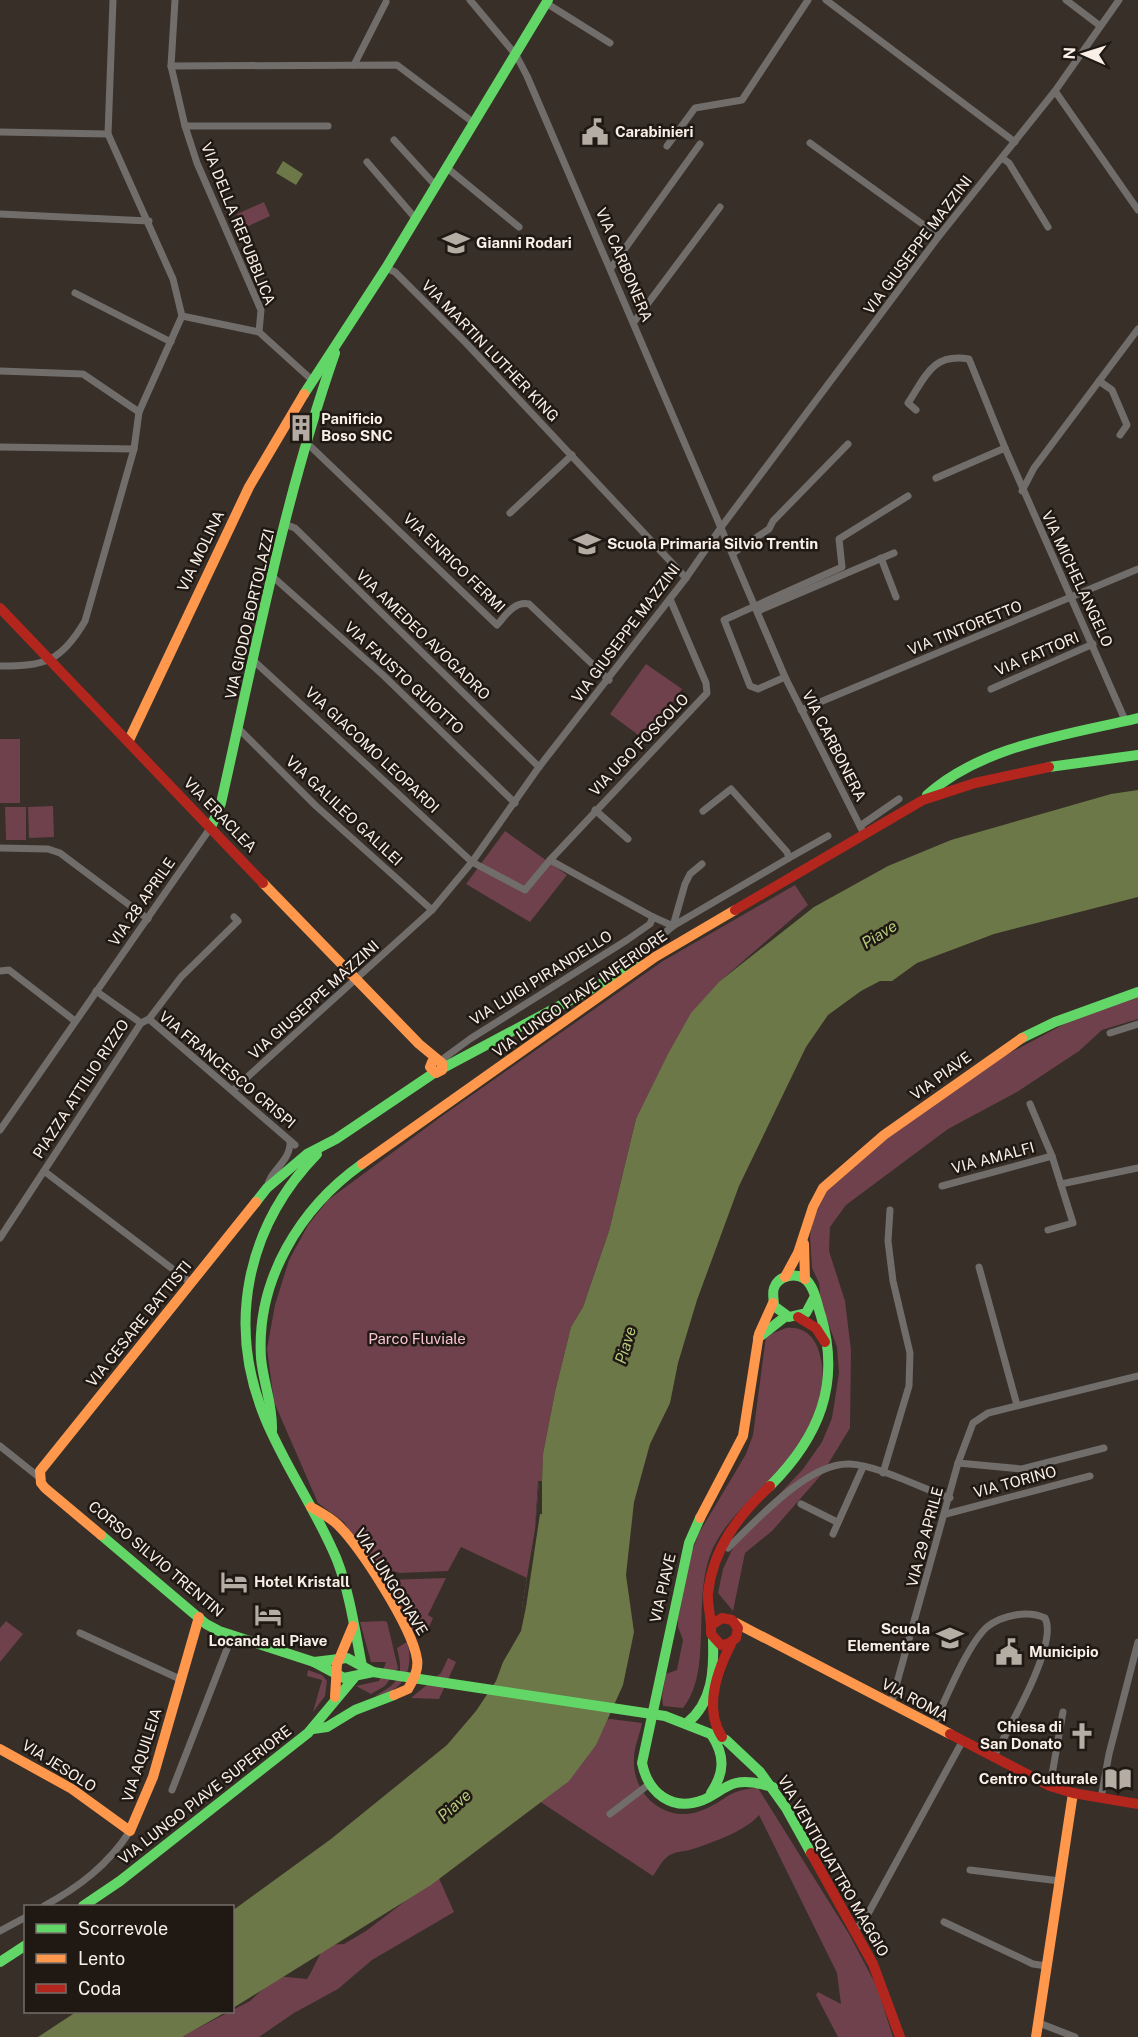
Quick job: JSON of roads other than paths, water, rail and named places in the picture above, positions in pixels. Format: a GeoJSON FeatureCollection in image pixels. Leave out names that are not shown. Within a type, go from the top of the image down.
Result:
{"type":"FeatureCollection","features":[{"type":"Feature","properties":{"kind":"street"},"geometry":{"type":"LineString","coordinates":[[0,666],[27,666],[51,660],[75,639],[85,621],[134,449],[139,412],[182,316],[174,279],[108,134],[113,0]]}},
{"type":"Feature","properties":{"kind":"street","name":"VIA DELLA REPUBBLICA"},"geometry":{"type":"LineString","coordinates":[[175,0],[171,66],[185,126],[197,163],[261,310],[259,332]]}},
{"type":"Feature","properties":{"kind":"street","name":"VIA CARBONERA"},"geometry":{"type":"LineString","coordinates":[[470,0],[516,55],[611,268],[785,677],[862,830],[899,799]]}},
{"type":"Feature","properties":{"kind":"street"},"geometry":{"type":"LineString","coordinates":[[667,146],[695,108],[742,100],[808,0]]}},
{"type":"Feature","properties":{"kind":"street"},"geometry":{"type":"LineString","coordinates":[[826,0],[1015,142]]}},
{"type":"Feature","properties":{"kind":"street"},"geometry":{"type":"LineString","coordinates":[[1066,0],[1099,25]]}},
{"type":"Feature","properties":{"kind":"street","name":"VIA GIUSEPPE MAZZINI"},"geometry":{"type":"LineString","coordinates":[[233,1090],[432,910],[472,862],[539,767],[609,680],[939,236],[1054,91],[1119,0]]}},
{"type":"Feature","properties":{"kind":"street"},"geometry":{"type":"LineString","coordinates":[[354,65],[386,2]]}},
{"type":"Feature","properties":{"kind":"street"},"geometry":{"type":"LineString","coordinates":[[547,2],[610,43]]}},
{"type":"Feature","properties":{"kind":"street","name":"VIA GIODO BORTOLAZZI"},"geometry":{"type":"LineString","coordinates":[[316,407],[317,388],[312,380],[338,344],[386,268],[547,2]]}},
{"type":"Feature","properties":{"kind":"street"},"geometry":{"type":"LineString","coordinates":[[171,66],[397,64],[474,123]]}},
{"type":"Feature","properties":{"kind":"street"},"geometry":{"type":"LineString","coordinates":[[1054,91],[1138,210]]}},
{"type":"Feature","properties":{"kind":"street","name":"VIA DELLA REPUBBLICA"},"geometry":{"type":"LineString","coordinates":[[185,126],[328,126]]}},
{"type":"Feature","properties":{"kind":"street"},"geometry":{"type":"LineString","coordinates":[[0,132],[108,134]]}},
{"type":"Feature","properties":{"kind":"street"},"geometry":{"type":"LineString","coordinates":[[394,140],[435,185]]}},
{"type":"Feature","properties":{"kind":"street"},"geometry":{"type":"LineString","coordinates":[[810,143],[939,236]]}},
{"type":"Feature","properties":{"kind":"street"},"geometry":{"type":"LineString","coordinates":[[611,268],[700,144]]}},
{"type":"Feature","properties":{"kind":"street"},"geometry":{"type":"LineString","coordinates":[[1002,158],[1009,163],[1048,227]]}},
{"type":"Feature","properties":{"kind":"street"},"geometry":{"type":"LineString","coordinates":[[367,162],[416,219]]}},
{"type":"Feature","properties":{"kind":"street"},"geometry":{"type":"LineString","coordinates":[[446,167],[519,227]]}},
{"type":"Feature","properties":{"kind":"street"},"geometry":{"type":"LineString","coordinates":[[634,322],[720,207]]}},
{"type":"Feature","properties":{"kind":"street"},"geometry":{"type":"LineString","coordinates":[[0,214],[149,221]]}},
{"type":"Feature","properties":{"kind":"street","name":"VIA MARTIN LUTHER KING"},"geometry":{"type":"LineString","coordinates":[[386,268],[395,272],[442,320],[686,578]]}},
{"type":"Feature","properties":{"kind":"street"},"geometry":{"type":"LineString","coordinates":[[75,293],[171,342]]}},
{"type":"Feature","properties":{"kind":"street"},"geometry":{"type":"LineString","coordinates":[[182,316],[259,332],[312,380]]}},
{"type":"Feature","properties":{"kind":"street"},"geometry":{"type":"LineString","coordinates":[[1022,490],[1034,468],[1138,329]]}},
{"type":"Feature","properties":{"kind":"street","name":"VIA GIODO BORTOLAZZI"},"geometry":{"type":"LineString","coordinates":[[211,827],[219,812],[272,576],[316,407],[338,344]]}},
{"type":"Feature","properties":{"kind":"street","name":"VIA MICHELANGELO"},"geometry":{"type":"LineString","coordinates":[[916,410],[908,403],[935,363],[945,359],[969,359],[1022,490],[1093,644],[1125,720]]}},
{"type":"Feature","properties":{"kind":"street"},"geometry":{"type":"LineString","coordinates":[[0,371],[83,374],[139,412]]}},
{"type":"Feature","properties":{"kind":"street","name":"VIA MOLINA"},"geometry":{"type":"LineString","coordinates":[[129,740],[244,497],[312,380]]}},
{"type":"Feature","properties":{"kind":"street"},"geometry":{"type":"LineString","coordinates":[[1100,381],[1112,390],[1126,425],[1120,435]]}},
{"type":"Feature","properties":{"kind":"street","name":"VIA ENRICO FERMI"},"geometry":{"type":"LineString","coordinates":[[307,443],[497,626],[514,606],[522,602],[529,604],[609,680]]}},
{"type":"Feature","properties":{"kind":"street"},"geometry":{"type":"LineString","coordinates":[[734,553],[769,529],[773,521],[848,444]]}},
{"type":"Feature","properties":{"kind":"street"},"geometry":{"type":"LineString","coordinates":[[0,447],[134,449]]}},
{"type":"Feature","properties":{"kind":"street"},"geometry":{"type":"LineString","coordinates":[[936,478],[1005,448]]}},
{"type":"Feature","properties":{"kind":"street"},"geometry":{"type":"LineString","coordinates":[[510,513],[572,455]]}},
{"type":"Feature","properties":{"kind":"street"},"geometry":{"type":"LineString","coordinates":[[757,608],[842,567],[838,539],[908,496]]}},
{"type":"Feature","properties":{"kind":"street","name":"VIA AMEDEO AVOGADRO"},"geometry":{"type":"LineString","coordinates":[[287,525],[295,528],[539,767]]}},
{"type":"Feature","properties":{"kind":"street"},"geometry":{"type":"LineString","coordinates":[[785,677],[758,689],[750,686],[724,620],[894,553]]}},
{"type":"Feature","properties":{"kind":"street"},"geometry":{"type":"LineString","coordinates":[[881,558],[896,597]]}},
{"type":"Feature","properties":{"kind":"street","name":"VIA TINTORETTO"},"geometry":{"type":"LineString","coordinates":[[801,710],[1071,599],[1138,569]]}},
{"type":"Feature","properties":{"kind":"street","name":"VIA FAUSTO GUIOTTO"},"geometry":{"type":"LineString","coordinates":[[272,576],[383,675],[515,803]]}},
{"type":"Feature","properties":{"kind":"street","name":"VIA UGO FOSCOLO"},"geometry":{"type":"LineString","coordinates":[[550,860],[707,693],[706,683],[670,599]]}},
{"type":"Feature","properties":{"kind":"street","name":"VIA ERACLEA"},"geometry":{"type":"LineString","coordinates":[[0,608],[129,740],[437,1065]]}},
{"type":"Feature","properties":{"kind":"street","name":"VIA FATTORI"},"geometry":{"type":"LineString","coordinates":[[991,689],[1093,644]]}},
{"type":"Feature","properties":{"kind":"street","name":"VIA GIACOMO LEOPARDI"},"geometry":{"type":"LineString","coordinates":[[253,660],[472,862]]}},
{"type":"Feature","properties":{"kind":"street"},"geometry":{"type":"LineString","coordinates":[[923,800],[947,777],[976,762],[1039,742],[1138,718]]}},
{"type":"Feature","properties":{"kind":"street","name":"VIA GALILEO GALILEI"},"geometry":{"type":"LineString","coordinates":[[239,729],[316,806],[432,910]]}},
{"type":"Feature","properties":{"kind":"street","name":"VIA LUNGO PIAVE INFERIORE"},"geometry":{"type":"LineString","coordinates":[[272,1430],[262,1365],[262,1318],[271,1284],[284,1250],[312,1208],[349,1173],[655,957],[862,830],[923,800],[963,784],[1002,774],[1138,755]]}},
{"type":"Feature","properties":{"kind":"street"},"geometry":{"type":"LineString","coordinates":[[703,811],[731,789],[780,844],[789,858]]}},
{"type":"Feature","properties":{"kind":"street","name":"VIA UGO FOSCOLO"},"geometry":{"type":"LineString","coordinates":[[595,810],[628,839]]}},
{"type":"Feature","properties":{"kind":"street","name":"VIA 28 APRILE"},"geometry":{"type":"LineString","coordinates":[[96,991],[211,827]]}},
{"type":"Feature","properties":{"kind":"street"},"geometry":{"type":"LineString","coordinates":[[626,970],[637,956],[673,926],[828,836]]}},
{"type":"Feature","properties":{"kind":"street"},"geometry":{"type":"LineString","coordinates":[[0,848],[48,849],[60,853],[148,919]]}},
{"type":"Feature","properties":{"kind":"street"},"geometry":{"type":"LineString","coordinates":[[472,862],[525,890],[550,860],[673,926]]}},
{"type":"Feature","properties":{"kind":"street"},"geometry":{"type":"LineString","coordinates":[[673,926],[685,884],[690,874],[702,864]]}},
{"type":"Feature","properties":{"kind":"street","name":"VIA LUIGI PIRANDELLO"},"geometry":{"type":"LineString","coordinates":[[437,1065],[470,1039],[650,924],[653,916]]}},
{"type":"Feature","properties":{"kind":"street"},"geometry":{"type":"LineString","coordinates":[[149,1019],[181,977],[238,921],[234,917]]}},
{"type":"Feature","properties":{"kind":"street"},"geometry":{"type":"LineString","coordinates":[[437,1065],[459,1060],[626,970],[655,957]]}},
{"type":"Feature","properties":{"kind":"street"},"geometry":{"type":"LineString","coordinates":[[0,971],[9,970],[75,1021]]}},
{"type":"Feature","properties":{"kind":"street"},"geometry":{"type":"LineString","coordinates":[[0,1130],[96,991]]}},
{"type":"Feature","properties":{"kind":"street","name":"PIAZZA ATTILIO RIZZO"},"geometry":{"type":"LineString","coordinates":[[0,1238],[141,1023],[96,991]]}},
{"type":"Feature","properties":{"kind":"street","name":"VIA PIAVE"},"geometry":{"type":"LineString","coordinates":[[785,1277],[823,1188],[884,1135],[1019,1040],[1055,1022],[1138,992]]}},
{"type":"Feature","properties":{"kind":"street","name":"VIA FRANCESCO CRISPI"},"geometry":{"type":"LineString","coordinates":[[141,1023],[149,1019],[292,1143]]}},
{"type":"Feature","properties":{"kind":"street"},"geometry":{"type":"LineString","coordinates":[[1110,1033],[1138,1024]]}},
{"type":"Feature","properties":{"kind":"street","name":"VIA CESARE BATTISTI"},"geometry":{"type":"LineString","coordinates":[[40,1478],[44,1465],[266,1189],[288,1168],[336,1139],[402,1093],[437,1065]]}},
{"type":"Feature","properties":{"kind":"street","name":"VIA AMALFI"},"geometry":{"type":"LineString","coordinates":[[1030,1104],[1052,1156],[1073,1223],[1048,1230]]}},
{"type":"Feature","properties":{"kind":"street","name":"VIA LUNGO PIAVE INFERIORE"},"geometry":{"type":"LineString","coordinates":[[336,1139],[301,1170],[262,1233],[249,1281],[247,1331],[249,1367],[257,1398],[340,1570],[362,1666]]}},
{"type":"Feature","properties":{"kind":"street","name":"VIA CESARE BATTISTI"},"geometry":{"type":"LineString","coordinates":[[266,1189],[268,1179],[290,1154],[292,1143]]}},
{"type":"Feature","properties":{"kind":"street","name":"VIA AMALFI"},"geometry":{"type":"LineString","coordinates":[[942,1186],[1052,1156]]}},
{"type":"Feature","properties":{"kind":"street"},"geometry":{"type":"LineString","coordinates":[[1061,1184],[1138,1168]]}},
{"type":"Feature","properties":{"kind":"street","name":"VIA CESARE BATTISTI"},"geometry":{"type":"LineString","coordinates":[[266,1189],[301,1170]]}},
{"type":"Feature","properties":{"kind":"street"},"geometry":{"type":"LineString","coordinates":[[44,1171],[191,1283]]}},
{"type":"Feature","properties":{"kind":"street"},"geometry":{"type":"LineString","coordinates":[[883,1473],[909,1386],[910,1353],[893,1281],[888,1241],[890,1210]]}},
{"type":"Feature","properties":{"kind":"street","name":"VIA PIAVE"},"geometry":{"type":"LineString","coordinates":[[804,1235],[805,1279]]}},
{"type":"Feature","properties":{"kind":"street"},"geometry":{"type":"LineString","coordinates":[[979,1267],[1017,1405]]}},
{"type":"Feature","properties":{"kind":"street"},"geometry":{"type":"LineString","coordinates":[[687,1723],[697,1716],[707,1700],[713,1639],[711,1632],[713,1624],[708,1599],[715,1565],[731,1528],[786,1469],[813,1431],[824,1401],[830,1362],[828,1347],[825,1329],[812,1287],[805,1279],[795,1275],[785,1277],[774,1288],[773,1303],[778,1311],[786,1316],[798,1317],[816,1328],[828,1347]]}},
{"type":"Feature","properties":{"kind":"street"},"geometry":{"type":"LineString","coordinates":[[798,1317],[809,1310],[814,1298]]}},
{"type":"Feature","properties":{"kind":"street","name":"VIA PIAVE"},"geometry":{"type":"LineString","coordinates":[[648,1785],[643,1774],[642,1752],[688,1543],[700,1514],[742,1439],[751,1401],[758,1329],[773,1303]]}},
{"type":"Feature","properties":{"kind":"street"},"geometry":{"type":"LineString","coordinates":[[756,1341],[764,1331],[786,1316]]}},
{"type":"Feature","properties":{"kind":"street","name":"VIA 29 APRILE"},"geometry":{"type":"LineString","coordinates":[[891,1704],[946,1514],[958,1462],[973,1423],[988,1413],[1138,1376]]}},
{"type":"Feature","properties":{"kind":"street","name":"CORSO SILVIO TRENTIN"},"geometry":{"type":"LineString","coordinates":[[0,1446],[40,1478],[45,1488],[198,1617],[232,1636],[314,1662],[337,1674],[354,1678],[373,1672]]}},
{"type":"Feature","properties":{"kind":"street"},"geometry":{"type":"LineString","coordinates":[[958,1462],[1022,1469],[1104,1448]]}},
{"type":"Feature","properties":{"kind":"street"},"geometry":{"type":"LineString","coordinates":[[728,1548],[781,1498],[821,1471],[836,1465],[863,1467],[950,1498]]}},
{"type":"Feature","properties":{"kind":"street"},"geometry":{"type":"LineString","coordinates":[[833,1534],[863,1467]]}},
{"type":"Feature","properties":{"kind":"street","name":"VIA TORINO"},"geometry":{"type":"LineString","coordinates":[[946,1514],[1090,1476]]}},
{"type":"Feature","properties":{"kind":"street"},"geometry":{"type":"LineString","coordinates":[[801,1504],[837,1522]]}},
{"type":"Feature","properties":{"kind":"street","name":"VIA LUNGOPIAVE"},"geometry":{"type":"LineString","coordinates":[[311,1507],[328,1516],[348,1538],[411,1639],[417,1664],[416,1674],[408,1689],[324,1722]]}},
{"type":"Feature","properties":{"kind":"street"},"geometry":{"type":"LineString","coordinates":[[712,1583],[716,1604],[738,1631],[719,1668],[715,1700],[715,1726],[726,1740]]}},
{"type":"Feature","properties":{"kind":"street"},"geometry":{"type":"LineString","coordinates":[[933,1726],[975,1644],[988,1627],[1021,1614],[1030,1613],[1045,1618],[1048,1624],[1046,1646],[993,1758]]}},
{"type":"Feature","properties":{"kind":"street","name":"VIA AQUILEIA"},"geometry":{"type":"LineString","coordinates":[[46,1905],[73,1889],[107,1861],[133,1826],[149,1790],[198,1617]]}},
{"type":"Feature","properties":{"kind":"street"},"geometry":{"type":"LineString","coordinates":[[713,1624],[719,1618],[732,1621]]}},
{"type":"Feature","properties":{"kind":"street","name":"VIA ROMA"},"geometry":{"type":"LineString","coordinates":[[732,1621],[1050,1786],[1073,1793],[1138,1804]]}},
{"type":"Feature","properties":{"kind":"street"},"geometry":{"type":"LineString","coordinates":[[340,1659],[353,1626]]}},
{"type":"Feature","properties":{"kind":"street"},"geometry":{"type":"LineString","coordinates":[[80,1633],[182,1680]]}},
{"type":"Feature","properties":{"kind":"street"},"geometry":{"type":"LineString","coordinates":[[172,1790],[232,1636]]}},
{"type":"Feature","properties":{"kind":"street","name":"VIA ROMA"},"geometry":{"type":"LineString","coordinates":[[733,1641],[767,1638]]}},
{"type":"Feature","properties":{"kind":"street"},"geometry":{"type":"LineString","coordinates":[[713,1639],[721,1645],[733,1641]]}},
{"type":"Feature","properties":{"kind":"street"},"geometry":{"type":"LineString","coordinates":[[1101,1798],[1114,1734],[1138,1642]]}},
{"type":"Feature","properties":{"kind":"street","name":"VIA LUNGO PIAVE SUPERIORE"},"geometry":{"type":"LineString","coordinates":[[84,1905],[129,1874],[324,1722],[335,1697],[340,1659]]}},
{"type":"Feature","properties":{"kind":"street","name":"CORSO SILVIO TRENTIN"},"geometry":{"type":"LineString","coordinates":[[314,1662],[354,1659],[373,1672],[534,1697]]}},
{"type":"Feature","properties":{"kind":"street","name":"VIA LUNGO PIAVE SUPERIORE"},"geometry":{"type":"LineString","coordinates":[[335,1697],[354,1678]]}},
{"type":"Feature","properties":{"kind":"street","name":"VIA VENTIQUATTRO MAGGIO"},"geometry":{"type":"LineString","coordinates":[[534,1697],[665,1716],[726,1740],[749,1760],[773,1787],[854,1929],[873,1964],[900,2037]]}},
{"type":"Feature","properties":{"kind":"street"},"geometry":{"type":"LineString","coordinates":[[1050,1786],[1063,1712]]}},
{"type":"Feature","properties":{"kind":"street"},"geometry":{"type":"LineString","coordinates":[[708,1796],[723,1774],[724,1763],[721,1748],[709,1732]]}},
{"type":"Feature","properties":{"kind":"street"},"geometry":{"type":"LineString","coordinates":[[854,1929],[862,1923],[962,1742]]}},
{"type":"Feature","properties":{"kind":"street","name":"VIA JESOLO"},"geometry":{"type":"LineString","coordinates":[[0,1749],[133,1826]]}},
{"type":"Feature","properties":{"kind":"street"},"geometry":{"type":"LineString","coordinates":[[609,1814],[648,1785],[659,1797],[672,1802],[693,1803],[738,1782],[755,1782],[773,1787]]}},
{"type":"Feature","properties":{"kind":"street"},"geometry":{"type":"LineString","coordinates":[[1036,2037],[1073,1793]]}},
{"type":"Feature","properties":{"kind":"street"},"geometry":{"type":"LineString","coordinates":[[970,1870],[1060,1881]]}},
{"type":"Feature","properties":{"kind":"street"},"geometry":{"type":"LineString","coordinates":[[0,1931],[24,1918]]}},
{"type":"Feature","properties":{"kind":"street"},"geometry":{"type":"LineString","coordinates":[[944,1922],[1033,1964],[1047,1966]]}},
{"type":"Feature","properties":{"kind":"street"},"geometry":{"type":"LineString","coordinates":[[0,1962],[24,1946]]}},
{"type":"Feature","properties":{"kind":"street"},"geometry":{"type":"LineString","coordinates":[[1039,2023],[1075,2037]]}},
{"type":"Feature","properties":{"kind":"water"},"geometry":{"type":"Polygon","coordinates":[[[283,161],[303,174],[296,185],[276,173],[283,161]]]}},
{"type":"Feature","properties":{"kind":"water","name":"Piave"},"geometry":{"type":"Polygon","coordinates":[[[1138,790],[1138,897],[994,934],[917,963],[892,981],[880,981],[861,991],[828,1015],[806,1047],[739,1186],[697,1300],[678,1363],[670,1403],[650,1444],[634,1502],[626,1575],[634,1632],[623,1685],[596,1745],[569,1781],[431,1885],[234,2007],[234,1910],[331,1839],[447,1745],[476,1711],[496,1681],[503,1662],[521,1631],[526,1607],[522,1606],[535,1529],[539,1481],[542,1481],[543,1454],[571,1327],[583,1307],[609,1231],[636,1119],[691,1013],[720,981],[814,907],[888,866],[951,840],[1111,794],[1138,790]]]}},
{"type":"Feature","properties":{"kind":"water"},"geometry":{"type":"Polygon","coordinates":[[[74,2013],[224,2013],[182,2037],[38,2037],[74,2013]]]}},
{"type":"Feature","properties":{"kind":"place","name":"Carabinieri"},"geometry":{"type":"Point","coordinates":[595,132]}},
{"type":"Feature","properties":{"kind":"place","name":"Gianni Rodari"},"geometry":{"type":"Point","coordinates":[456,243]}},
{"type":"Feature","properties":{"kind":"place","name":"Panificio Boso SNC"},"geometry":{"type":"Point","coordinates":[301,428]}},
{"type":"Feature","properties":{"kind":"place","name":"Scuola Primaria Silvio Trentin"},"geometry":{"type":"Point","coordinates":[587,544]}},
{"type":"Feature","properties":{"kind":"place","name":"Hotel Kristall"},"geometry":{"type":"Point","coordinates":[234,1582]}},
{"type":"Feature","properties":{"kind":"place","name":"Locanda al Piave"},"geometry":{"type":"Point","coordinates":[268,1615]}},
{"type":"Feature","properties":{"kind":"place","name":"Scuola Elementare"},"geometry":{"type":"Point","coordinates":[950,1638]}},
{"type":"Feature","properties":{"kind":"place","name":"Municipio"},"geometry":{"type":"Point","coordinates":[1009,1652]}},
{"type":"Feature","properties":{"kind":"place","name":"Chiesa di San Donato"},"geometry":{"type":"Point","coordinates":[1082,1736]}},
{"type":"Feature","properties":{"kind":"place","name":"Centro Culturale"},"geometry":{"type":"Point","coordinates":[1118,1779]}},
{"type":"Feature","properties":{"kind":"park label","name":"Parco Fluviale"},"geometry":{"type":"Point","coordinates":[417,1339]}}]}
